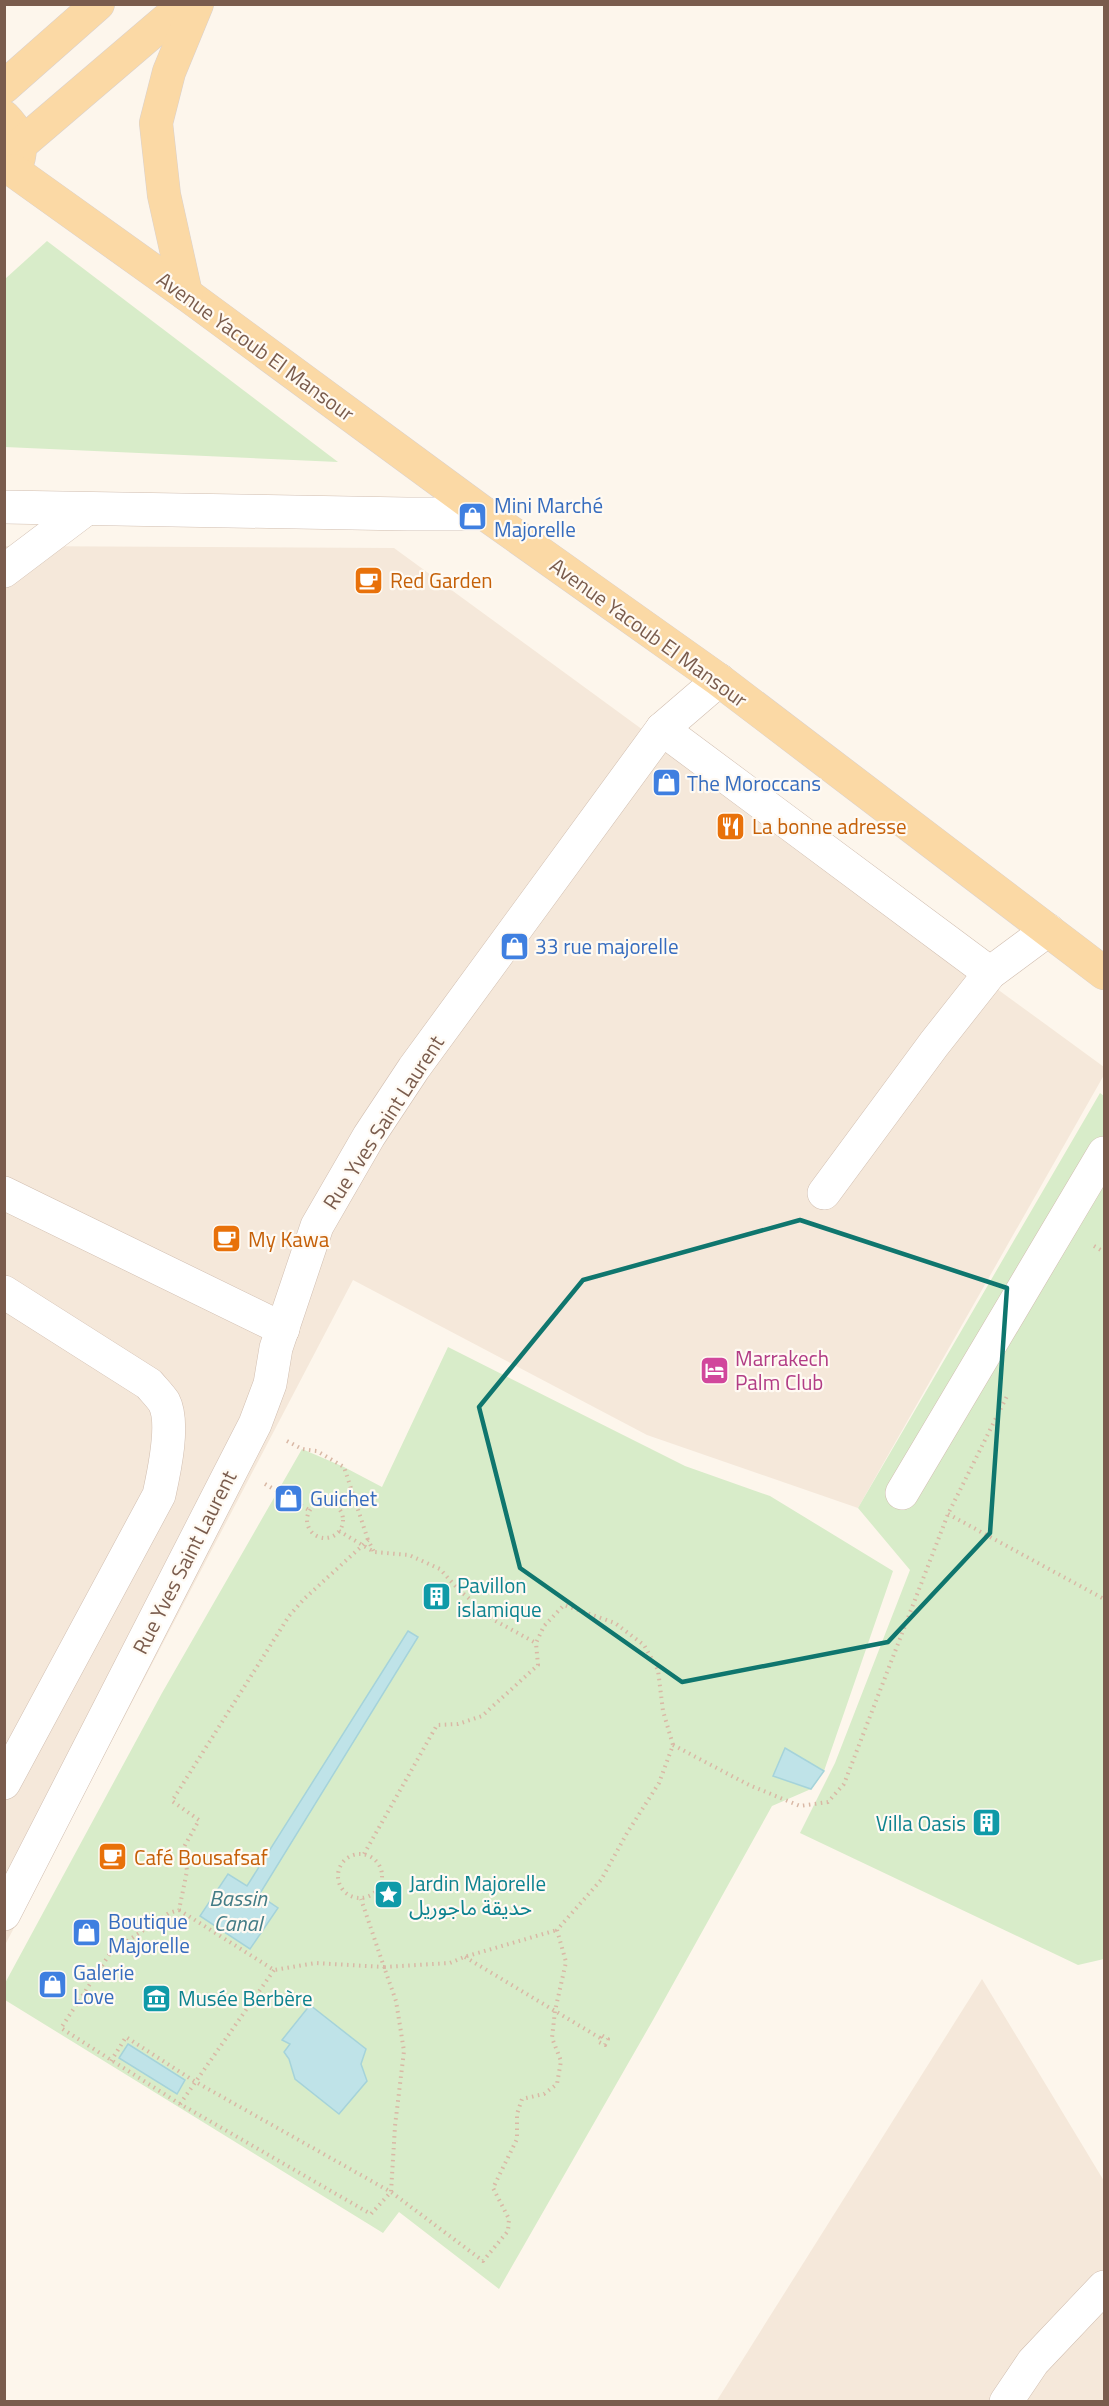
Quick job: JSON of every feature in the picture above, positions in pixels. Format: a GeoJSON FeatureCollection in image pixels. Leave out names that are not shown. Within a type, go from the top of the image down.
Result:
{"type":"FeatureCollection","features":[{"type":"Feature","properties":{"kind":"main road"},"geometry":{"type":"LineString","coordinates":[[4,87],[98,4]]}},
{"type":"Feature","properties":{"kind":"main road"},"geometry":{"type":"LineString","coordinates":[[13,166],[185,4]]}},
{"type":"Feature","properties":{"kind":"main road"},"geometry":{"type":"LineString","coordinates":[[186,294],[164,195],[156,123],[169,72],[197,4]]}},
{"type":"Feature","properties":{"kind":"main road"},"geometry":{"type":"LineString","coordinates":[[4,117],[15,127],[13,166]]}},
{"type":"Feature","properties":{"kind":"main road","name":"Avenue Yacoub El Mansour"},"geometry":{"type":"LineString","coordinates":[[13,166],[485,514],[719,680],[1104,973]]}},
{"type":"Feature","properties":{"kind":"street"},"geometry":{"type":"LineString","coordinates":[[4,507],[485,514]]}},
{"type":"Feature","properties":{"kind":"street"},"geometry":{"type":"LineString","coordinates":[[4,571],[86,509]]}},
{"type":"Feature","properties":{"kind":"street","name":"Rue Yves Saint Laurent"},"geometry":{"type":"LineString","coordinates":[[4,1914],[255,1424],[270,1384],[276,1348],[317,1226],[369,1136],[414,1068],[662,729],[719,680]]}},
{"type":"Feature","properties":{"kind":"street"},"geometry":{"type":"LineString","coordinates":[[662,729],[990,973]]}},
{"type":"Feature","properties":{"kind":"street"},"geometry":{"type":"LineString","coordinates":[[824,1192],[990,973],[1048,930]]}},
{"type":"Feature","properties":{"kind":"street"},"geometry":{"type":"LineString","coordinates":[[902,1493],[1104,1153]]}},
{"type":"Feature","properties":{"kind":"street"},"geometry":{"type":"LineString","coordinates":[[4,1193],[283,1329]]}},
{"type":"Feature","properties":{"kind":"street"},"geometry":{"type":"LineString","coordinates":[[4,1292],[149,1384],[165,1404],[168,1424],[167,1456],[159,1495],[4,1783]]}},
{"type":"Feature","properties":{"kind":"street"},"geometry":{"type":"LineString","coordinates":[[1006,2402],[1033,2362],[1104,2286]]}},
{"type":"Feature","properties":{"kind":"path"},"geometry":{"type":"LineString","coordinates":[[1085,1240],[1104,1252]]}},
{"type":"Feature","properties":{"kind":"path"},"geometry":{"type":"LineString","coordinates":[[674,1744],[749,1785],[800,1806],[828,1802],[844,1784],[948,1514],[1011,1388]]}},
{"type":"Feature","properties":{"kind":"path"},"geometry":{"type":"LineString","coordinates":[[255,1424],[302,1449],[317,1451],[344,1467],[374,1552]]}},
{"type":"Feature","properties":{"kind":"path"},"geometry":{"type":"LineString","coordinates":[[233,1466],[309,1510]]}},
{"type":"Feature","properties":{"kind":"path"},"geometry":{"type":"LineString","coordinates":[[326,1501],[339,1507],[343,1519],[339,1531],[329,1537],[312,1533],[306,1522],[309,1510],[314,1505],[326,1501]]}},
{"type":"Feature","properties":{"kind":"path"},"geometry":{"type":"LineString","coordinates":[[948,1514],[1104,1599]]}},
{"type":"Feature","properties":{"kind":"path"},"geometry":{"type":"LineString","coordinates":[[339,1531],[374,1552],[409,1555],[440,1569],[458,1589],[494,1620],[536,1643]]}},
{"type":"Feature","properties":{"kind":"path"},"geometry":{"type":"LineString","coordinates":[[179,1910],[187,1871],[184,1847],[199,1820],[172,1801],[289,1616],[304,1599],[368,1540]]}},
{"type":"Feature","properties":{"kind":"path"},"geometry":{"type":"LineString","coordinates":[[361,1899],[384,1966],[396,2001],[404,2051],[395,2126],[391,2192],[371,2214],[180,2104],[61,2028],[111,1952],[169,1913],[179,1910],[274,1970],[315,1963],[384,1966],[450,1963],[557,1930],[601,1880],[643,1806],[659,1783],[674,1744],[663,1712],[658,1670],[644,1645],[615,1623],[564,1605],[544,1626],[536,1643],[538,1665],[482,1716],[458,1724],[437,1725],[364,1854]]}},
{"type":"Feature","properties":{"kind":"path"},"geometry":{"type":"LineString","coordinates":[[358,1853],[377,1861],[382,1878],[380,1887],[372,1895],[361,1899],[347,1894],[338,1883],[337,1874],[340,1864],[348,1857],[358,1853]]}},
{"type":"Feature","properties":{"kind":"path"},"geometry":{"type":"LineString","coordinates":[[111,2061],[126,2037],[194,2081],[391,2192],[483,2261],[507,2231],[509,2219],[493,2188],[517,2139],[517,2114],[522,2099],[544,2094],[557,2084],[561,2061],[552,2038],[555,2011],[566,1962],[557,1930]]}},
{"type":"Feature","properties":{"kind":"path"},"geometry":{"type":"LineString","coordinates":[[464,1957],[600,2038]]}},
{"type":"Feature","properties":{"kind":"path"},"geometry":{"type":"LineString","coordinates":[[180,2104],[274,1970]]}},
{"type":"Feature","properties":{"kind":"highlighted area"},"geometry":{"type":"Polygon","coordinates":[[[800,1220],[1007,1288],[990,1533],[888,1642],[682,1682],[520,1568],[479,1407],[583,1280],[800,1220]]]}},
{"type":"Feature","properties":{"kind":"shaded area"},"geometry":{"type":"Polygon","coordinates":[[[5,546],[394,548],[1104,1067],[1104,1075],[858,1508],[647,1435],[353,1280],[5,1945],[5,546]]]}},
{"type":"Feature","properties":{"kind":"shaded area"},"geometry":{"type":"Polygon","coordinates":[[[982,1979],[1104,2181],[1104,2401],[716,2402],[982,1979]]]}},
{"type":"Feature","properties":{"kind":"green space"},"geometry":{"type":"Polygon","coordinates":[[[47,241],[338,462],[5,447],[5,279],[47,241]]]}},
{"type":"Feature","properties":{"kind":"green space"},"geometry":{"type":"Polygon","coordinates":[[[1100,1093],[1104,1096],[1104,1959],[1078,1965],[800,1833],[835,1763],[910,1570],[858,1508],[1100,1093]]]}},
{"type":"Feature","properties":{"kind":"green space","name":"Jardin Majorelle حديقة ماجوريل"},"geometry":{"type":"Polygon","coordinates":[[[448,1347],[685,1466],[770,1496],[893,1571],[824,1771],[811,1789],[772,1806],[499,2289],[399,2212],[383,2233],[5,2000],[4,1985],[162,1693],[302,1449],[382,1487],[448,1347]]]}},
{"type":"Feature","properties":{"kind":"water","name":"Bassin Canal"},"geometry":{"type":"Polygon","coordinates":[[[408,1631],[418,1637],[259,1895],[278,1908],[250,1949],[200,1916],[228,1874],[247,1886],[408,1631]]]}},
{"type":"Feature","properties":{"kind":"water"},"geometry":{"type":"Polygon","coordinates":[[[785,1748],[824,1771],[811,1789],[773,1776],[785,1748]]]}},
{"type":"Feature","properties":{"kind":"water"},"geometry":{"type":"Polygon","coordinates":[[[310,2005],[366,2049],[361,2064],[367,2081],[339,2114],[295,2079],[289,2059],[284,2052],[290,2044],[282,2040],[310,2005]]]}},
{"type":"Feature","properties":{"kind":"water"},"geometry":{"type":"Polygon","coordinates":[[[128,2044],[185,2080],[177,2094],[119,2058],[128,2044]]]}},
{"type":"Feature","properties":{"kind":"place","name":"Mini Marché Majorelle"},"geometry":{"type":"Point","coordinates":[473,517]}},
{"type":"Feature","properties":{"kind":"place","name":"Red Garden"},"geometry":{"type":"Point","coordinates":[369,580]}},
{"type":"Feature","properties":{"kind":"place","name":"The Moroccans"},"geometry":{"type":"Point","coordinates":[666,783]}},
{"type":"Feature","properties":{"kind":"place","name":"La bonne adresse"},"geometry":{"type":"Point","coordinates":[731,826]}},
{"type":"Feature","properties":{"kind":"place","name":"33 rue majorelle"},"geometry":{"type":"Point","coordinates":[514,946]}},
{"type":"Feature","properties":{"kind":"place","name":"My Kawa"},"geometry":{"type":"Point","coordinates":[227,1239]}},
{"type":"Feature","properties":{"kind":"place","name":"Marrakech Palm Club"},"geometry":{"type":"Point","coordinates":[714,1370]}},
{"type":"Feature","properties":{"kind":"place","name":"Guichet"},"geometry":{"type":"Point","coordinates":[289,1498]}},
{"type":"Feature","properties":{"kind":"place","name":"Pavillon islamique"},"geometry":{"type":"Point","coordinates":[436,1597]}},
{"type":"Feature","properties":{"kind":"place","name":"Villa Oasis"},"geometry":{"type":"Point","coordinates":[987,1823]}},
{"type":"Feature","properties":{"kind":"place","name":"Café Bousafsaf"},"geometry":{"type":"Point","coordinates":[113,1857]}},
{"type":"Feature","properties":{"kind":"place","name":"Jardin Majorelle حديقة ماجوريل"},"geometry":{"type":"Point","coordinates":[388,1895]}},
{"type":"Feature","properties":{"kind":"place","name":"Boutique Majorelle"},"geometry":{"type":"Point","coordinates":[87,1933]}},
{"type":"Feature","properties":{"kind":"place","name":"Galerie Love"},"geometry":{"type":"Point","coordinates":[52,1984]}},
{"type":"Feature","properties":{"kind":"place","name":"Musée Berbère"},"geometry":{"type":"Point","coordinates":[157,1998]}}]}
